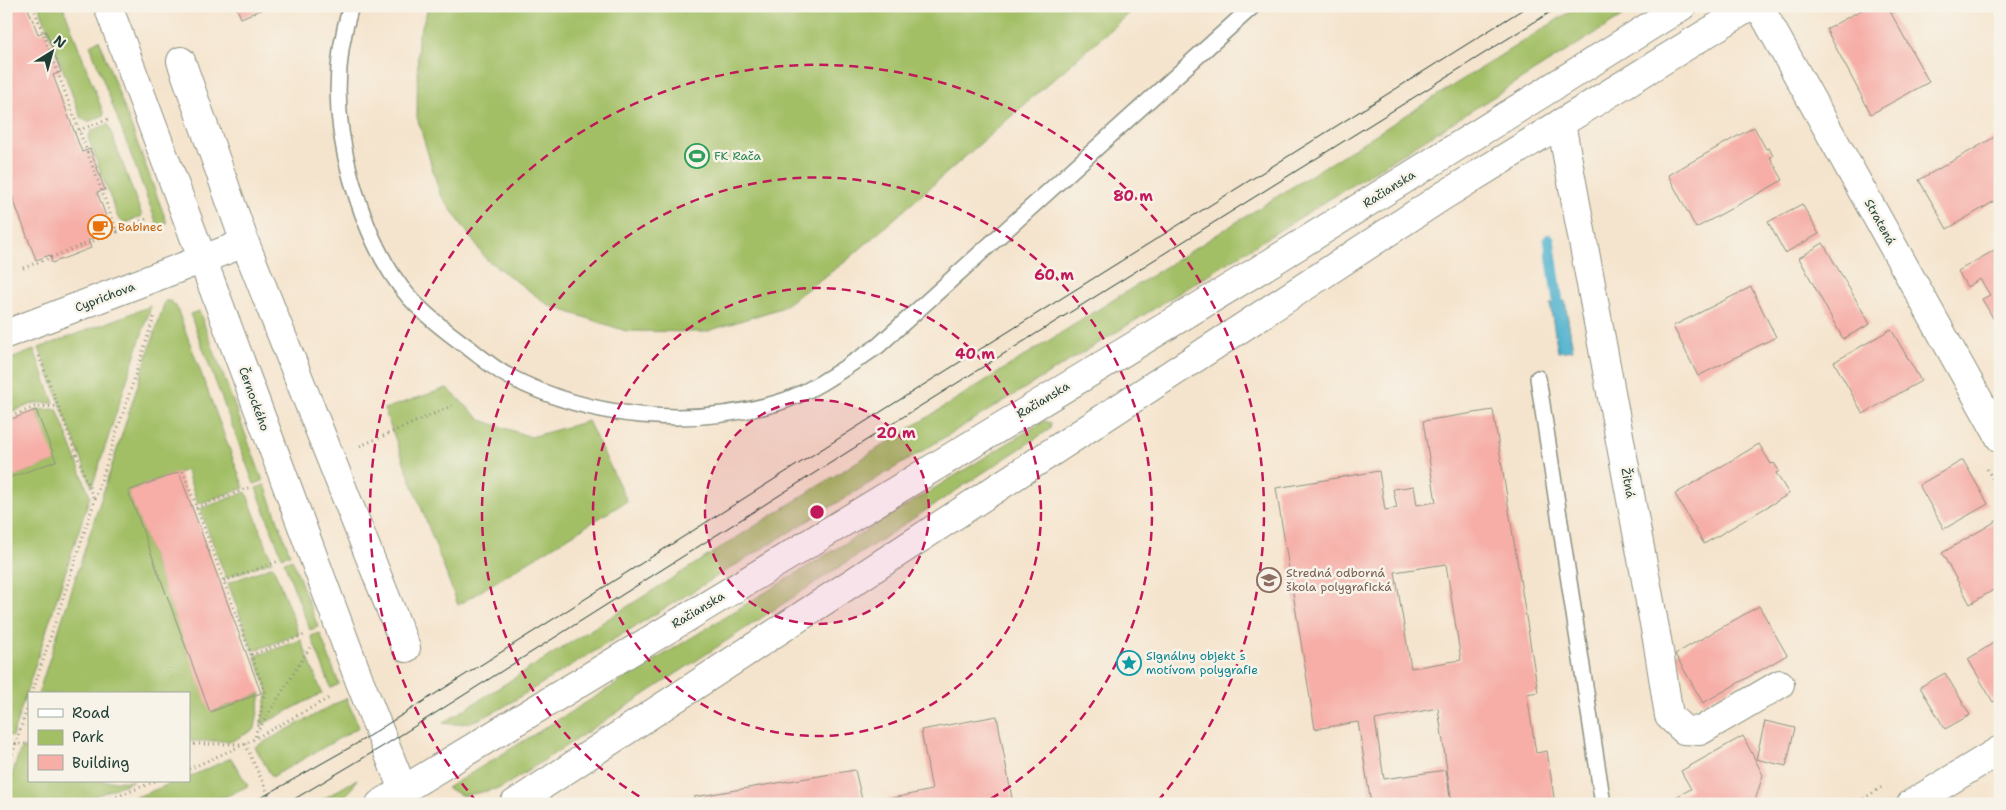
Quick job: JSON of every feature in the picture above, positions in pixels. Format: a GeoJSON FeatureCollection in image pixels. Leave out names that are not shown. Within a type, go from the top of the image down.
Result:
{"type":"FeatureCollection","features":[{"type":"Feature","properties":{"kind":"street","name":"Černockého"},"geometry":{"type":"LineString","coordinates":[[108,6],[360,682],[406,797]]}},
{"type":"Feature","properties":{"kind":"street","name":"Račianska"},"geometry":{"type":"LineString","coordinates":[[380,804],[406,797],[1272,262],[1682,6]]}},
{"type":"Feature","properties":{"kind":"street"},"geometry":{"type":"LineString","coordinates":[[514,804],[1151,385],[1561,123],[1751,6]]}},
{"type":"Feature","properties":{"kind":"street","name":"Stratená"},"geometry":{"type":"LineString","coordinates":[[1759,6],[2000,438]]}},
{"type":"Feature","properties":{"kind":"street"},"geometry":{"type":"LineString","coordinates":[[181,61],[245,243],[406,648]]}},
{"type":"Feature","properties":{"kind":"street","name":"Žitná"},"geometry":{"type":"LineString","coordinates":[[1561,123],[1658,645],[1669,716],[1684,730],[1700,731],[1780,684]]}},
{"type":"Feature","properties":{"kind":"street","name":"Cyprichova"},"geometry":{"type":"LineString","coordinates":[[6,334],[245,243]]}},
{"type":"Feature","properties":{"kind":"street"},"geometry":{"type":"LineString","coordinates":[[1911,804],[2000,750]]}},
{"type":"Feature","properties":{"kind":"lane"},"geometry":{"type":"LineString","coordinates":[[351,6],[344,28],[338,76],[339,117],[345,158],[357,201],[377,249],[409,297],[449,334],[509,377],[572,403],[621,414],[667,417],[724,413],[778,402],[832,376],[878,346],[1253,6]]}},
{"type":"Feature","properties":{"kind":"lane"},"geometry":{"type":"LineString","coordinates":[[1538,378],[1603,804]]}},
{"type":"Feature","properties":{"kind":"path"},"geometry":{"type":"LineString","coordinates":[[33,6],[117,230]]}},
{"type":"Feature","properties":{"kind":"path"},"geometry":{"type":"LineString","coordinates":[[74,132],[111,118]]}},
{"type":"Feature","properties":{"kind":"path"},"geometry":{"type":"LineString","coordinates":[[23,268],[149,218]]}},
{"type":"Feature","properties":{"kind":"path"},"geometry":{"type":"LineString","coordinates":[[33,692],[157,307]]}},
{"type":"Feature","properties":{"kind":"path"},"geometry":{"type":"LineString","coordinates":[[38,354],[94,500]]}},
{"type":"Feature","properties":{"kind":"path"},"geometry":{"type":"LineString","coordinates":[[6,418],[36,407],[58,406]]}},
{"type":"Feature","properties":{"kind":"path"},"geometry":{"type":"LineString","coordinates":[[330,458],[452,406]]}},
{"type":"Feature","properties":{"kind":"path"},"geometry":{"type":"LineString","coordinates":[[1985,466],[2000,492]]}},
{"type":"Feature","properties":{"kind":"path"},"geometry":{"type":"LineString","coordinates":[[183,471],[265,692],[255,738]]}},
{"type":"Feature","properties":{"kind":"path"},"geometry":{"type":"LineString","coordinates":[[196,508],[257,485]]}},
{"type":"Feature","properties":{"kind":"path"},"geometry":{"type":"LineString","coordinates":[[224,581],[284,559]]}},
{"type":"Feature","properties":{"kind":"path"},"geometry":{"type":"LineString","coordinates":[[251,655],[312,632]]}},
{"type":"Feature","properties":{"kind":"path"},"geometry":{"type":"LineString","coordinates":[[257,732],[310,647]]}},
{"type":"Feature","properties":{"kind":"path"},"geometry":{"type":"LineString","coordinates":[[190,768],[245,744],[330,698]]}},
{"type":"Feature","properties":{"kind":"path"},"geometry":{"type":"LineString","coordinates":[[6,773],[28,706]]}},
{"type":"Feature","properties":{"kind":"path"},"geometry":{"type":"LineString","coordinates":[[6,738],[16,744],[28,744]]}},
{"type":"Feature","properties":{"kind":"path"},"geometry":{"type":"LineString","coordinates":[[190,744],[245,744]]}},
{"type":"Feature","properties":{"kind":"path"},"geometry":{"type":"LineString","coordinates":[[245,744],[273,804]]}},
{"type":"Feature","properties":{"kind":"path"},"geometry":{"type":"LineString","coordinates":[[98,804],[153,782]]}},
{"type":"Feature","properties":{"kind":"green space"},"geometry":{"type":"Polygon","coordinates":[[[39,6],[63,6],[104,115],[88,122],[81,118],[39,6]]]}},
{"type":"Feature","properties":{"kind":"green space","name":"FK Rača"},"geometry":{"type":"Polygon","coordinates":[[[429,6],[1137,6],[845,262],[781,308],[705,332],[626,331],[550,306],[486,259],[440,194],[417,117],[418,38],[429,6]]]}},
{"type":"Feature","properties":{"kind":"green space"},"geometry":{"type":"Polygon","coordinates":[[[1579,6],[1639,6],[1107,338],[500,709],[466,723],[443,723],[1579,6]]]}},
{"type":"Feature","properties":{"kind":"green space"},"geometry":{"type":"Polygon","coordinates":[[[99,40],[167,223],[158,227],[90,45],[99,40]]]}},
{"type":"Feature","properties":{"kind":"green space"},"geometry":{"type":"Polygon","coordinates":[[[108,124],[142,216],[124,223],[118,218],[88,138],[91,131],[108,124]]]}},
{"type":"Feature","properties":{"kind":"green space"},"geometry":{"type":"Polygon","coordinates":[[[165,301],[170,301],[176,306],[244,488],[198,504],[186,470],[128,491],[211,712],[261,693],[255,729],[232,741],[190,741],[190,692],[39,692],[165,301]]]}},
{"type":"Feature","properties":{"kind":"green space"},"geometry":{"type":"Polygon","coordinates":[[[151,306],[92,487],[39,348],[151,306]]]}},
{"type":"Feature","properties":{"kind":"green space"},"geometry":{"type":"Polygon","coordinates":[[[199,311],[263,481],[254,484],[190,314],[199,311]]]}},
{"type":"Feature","properties":{"kind":"green space"},"geometry":{"type":"Polygon","coordinates":[[[34,350],[54,403],[35,403],[6,414],[6,361],[34,350]]]}},
{"type":"Feature","properties":{"kind":"green space"},"geometry":{"type":"Polygon","coordinates":[[[447,388],[481,420],[531,437],[588,421],[627,501],[458,605],[384,409],[447,388]]]}},
{"type":"Feature","properties":{"kind":"green space"},"geometry":{"type":"Polygon","coordinates":[[[57,409],[90,496],[12,737],[6,733],[6,479],[55,461],[36,410],[57,409]]]}},
{"type":"Feature","properties":{"kind":"green space"},"geometry":{"type":"Polygon","coordinates":[[[1044,421],[1051,423],[1050,429],[517,778],[500,788],[463,796],[447,788],[1044,421]]]}},
{"type":"Feature","properties":{"kind":"green space"},"geometry":{"type":"Polygon","coordinates":[[[265,485],[290,554],[282,557],[256,488],[265,485]]]}},
{"type":"Feature","properties":{"kind":"green space"},"geometry":{"type":"Polygon","coordinates":[[[246,492],[272,561],[226,578],[200,509],[246,492]]]}},
{"type":"Feature","properties":{"kind":"green space"},"geometry":{"type":"Polygon","coordinates":[[[292,559],[318,627],[310,630],[284,562],[292,559]]]}},
{"type":"Feature","properties":{"kind":"green space"},"geometry":{"type":"Polygon","coordinates":[[[273,566],[299,634],[253,651],[228,583],[273,566]]]}},
{"type":"Feature","properties":{"kind":"green space"},"geometry":{"type":"Polygon","coordinates":[[[320,633],[339,684],[331,688],[311,636],[320,633]]]}},
{"type":"Feature","properties":{"kind":"green space"},"geometry":{"type":"Polygon","coordinates":[[[301,640],[322,693],[261,725],[268,691],[255,656],[301,640]]]}},
{"type":"Feature","properties":{"kind":"green space"},"geometry":{"type":"Polygon","coordinates":[[[346,698],[359,727],[272,777],[255,747],[346,698]]]}},
{"type":"Feature","properties":{"kind":"green space"},"geometry":{"type":"Polygon","coordinates":[[[21,748],[28,748],[28,782],[130,782],[75,804],[6,804],[6,792],[21,748]]]}},
{"type":"Feature","properties":{"kind":"green space"},"geometry":{"type":"Polygon","coordinates":[[[231,758],[248,786],[210,804],[119,804],[174,782],[190,782],[190,777],[231,758]]]}},
{"type":"Feature","properties":{"kind":"green space"},"geometry":{"type":"Polygon","coordinates":[[[357,779],[351,790],[337,804],[315,804],[357,779]]]}},
{"type":"Feature","properties":{"kind":"water"},"geometry":{"type":"Polygon","coordinates":[[[1565,301],[1573,350],[1558,352],[1550,304],[1565,301]]]}},
{"type":"Feature","properties":{"kind":"building"},"geometry":{"type":"Polygon","coordinates":[[[6,6],[27,6],[38,34],[46,31],[61,72],[53,75],[82,152],[90,149],[105,190],[97,192],[112,232],[88,240],[91,248],[52,263],[50,255],[36,260],[6,180],[6,6]]]}},
{"type":"Feature","properties":{"kind":"building"},"geometry":{"type":"Polygon","coordinates":[[[236,6],[270,6],[241,18],[236,6]]]}},
{"type":"Feature","properties":{"kind":"building"},"geometry":{"type":"Polygon","coordinates":[[[1869,6],[1887,6],[1929,82],[1871,114],[1826,29],[1869,6]]]}},
{"type":"Feature","properties":{"kind":"building"},"geometry":{"type":"Polygon","coordinates":[[[1754,127],[1766,149],[1769,148],[1773,156],[1770,157],[1783,180],[1696,228],[1668,175],[1754,127]]]}},
{"type":"Feature","properties":{"kind":"building"},"geometry":{"type":"Polygon","coordinates":[[[2000,134],[2000,198],[1947,229],[1919,180],[2000,134]]]}},
{"type":"Feature","properties":{"kind":"building"},"geometry":{"type":"Polygon","coordinates":[[[1802,204],[1819,234],[1785,253],[1768,222],[1802,204]]]}},
{"type":"Feature","properties":{"kind":"building"},"geometry":{"type":"Polygon","coordinates":[[[1823,243],[1870,324],[1843,339],[1799,258],[1823,243]]]}},
{"type":"Feature","properties":{"kind":"building"},"geometry":{"type":"Polygon","coordinates":[[[2000,247],[2000,324],[1997,325],[1982,299],[1990,295],[1980,279],[1967,287],[1958,271],[2000,247]]]}},
{"type":"Feature","properties":{"kind":"building"},"geometry":{"type":"Polygon","coordinates":[[[1751,287],[1776,337],[1698,376],[1673,326],[1751,287]]]}},
{"type":"Feature","properties":{"kind":"building"},"geometry":{"type":"Polygon","coordinates":[[[1891,329],[1921,381],[1863,414],[1834,362],[1891,329]]]}},
{"type":"Feature","properties":{"kind":"building"},"geometry":{"type":"Polygon","coordinates":[[[36,410],[56,461],[6,479],[6,421],[36,410]]]}},
{"type":"Feature","properties":{"kind":"building"},"geometry":{"type":"Polygon","coordinates":[[[1493,410],[1538,692],[1527,694],[1536,753],[1547,751],[1555,804],[1452,804],[1438,708],[1375,720],[1384,779],[1446,770],[1451,804],[1371,804],[1358,722],[1315,729],[1276,488],[1379,471],[1385,510],[1397,508],[1393,489],[1414,486],[1417,505],[1436,502],[1423,421],[1493,410]],[[1446,564],[1395,572],[1411,668],[1461,660],[1446,564]]]}},
{"type":"Feature","properties":{"kind":"building"},"geometry":{"type":"Polygon","coordinates":[[[1759,444],[1771,464],[1774,463],[1779,471],[1776,473],[1789,494],[1704,544],[1675,494],[1759,444]]]}},
{"type":"Feature","properties":{"kind":"building"},"geometry":{"type":"Polygon","coordinates":[[[1963,460],[1988,504],[1944,529],[1919,485],[1963,460]]]}},
{"type":"Feature","properties":{"kind":"building"},"geometry":{"type":"Polygon","coordinates":[[[179,472],[261,693],[210,712],[128,491],[179,472]]]}},
{"type":"Feature","properties":{"kind":"building"},"geometry":{"type":"Polygon","coordinates":[[[1998,520],[2000,586],[1970,604],[1942,553],[1998,520]]]}},
{"type":"Feature","properties":{"kind":"building"},"geometry":{"type":"Polygon","coordinates":[[[1759,606],[1787,655],[1703,703],[1675,654],[1759,606]]]}},
{"type":"Feature","properties":{"kind":"building"},"geometry":{"type":"Polygon","coordinates":[[[1995,642],[2000,650],[2000,698],[1993,702],[1968,659],[1995,642]]]}},
{"type":"Feature","properties":{"kind":"building"},"geometry":{"type":"Polygon","coordinates":[[[1945,673],[1970,715],[1945,729],[1920,687],[1945,673]]]}},
{"type":"Feature","properties":{"kind":"building"},"geometry":{"type":"Polygon","coordinates":[[[997,716],[1013,804],[864,804],[932,790],[921,730],[997,716]]]}},
{"type":"Feature","properties":{"kind":"building"},"geometry":{"type":"Polygon","coordinates":[[[1765,721],[1795,728],[1786,766],[1756,759],[1765,721]]]}},
{"type":"Feature","properties":{"kind":"building"},"geometry":{"type":"Polygon","coordinates":[[[1743,736],[1763,775],[1754,804],[1674,804],[1672,799],[1691,789],[1681,771],[1743,736]]]}},
{"type":"Feature","properties":{"kind":"building"},"geometry":{"type":"Polygon","coordinates":[[[855,770],[863,804],[696,804],[694,797],[855,770]]]}},
{"type":"Feature","properties":{"kind":"waterway"},"geometry":{"type":"LineString","coordinates":[[1549,239],[1560,316]]}},
{"type":"Feature","properties":{"kind":"tram line"},"geometry":{"type":"LineString","coordinates":[[250,804],[356,744],[920,387],[1528,6]]}},
{"type":"Feature","properties":{"kind":"tram line"},"geometry":{"type":"LineString","coordinates":[[286,804],[385,745],[914,410],[1560,6]]}},
{"type":"Feature","properties":{"kind":"place","name":"FK Rača"},"geometry":{"type":"Point","coordinates":[697,156]}},
{"type":"Feature","properties":{"kind":"place","name":"Babinec"},"geometry":{"type":"Point","coordinates":[100,227]}},
{"type":"Feature","properties":{"kind":"place","name":"Stredná odborná škola polygrafická"},"geometry":{"type":"Point","coordinates":[1269,580]}},
{"type":"Feature","properties":{"kind":"place","name":"Signálny objekt s motívom polygrafie"},"geometry":{"type":"Point","coordinates":[1129,663]}}]}
